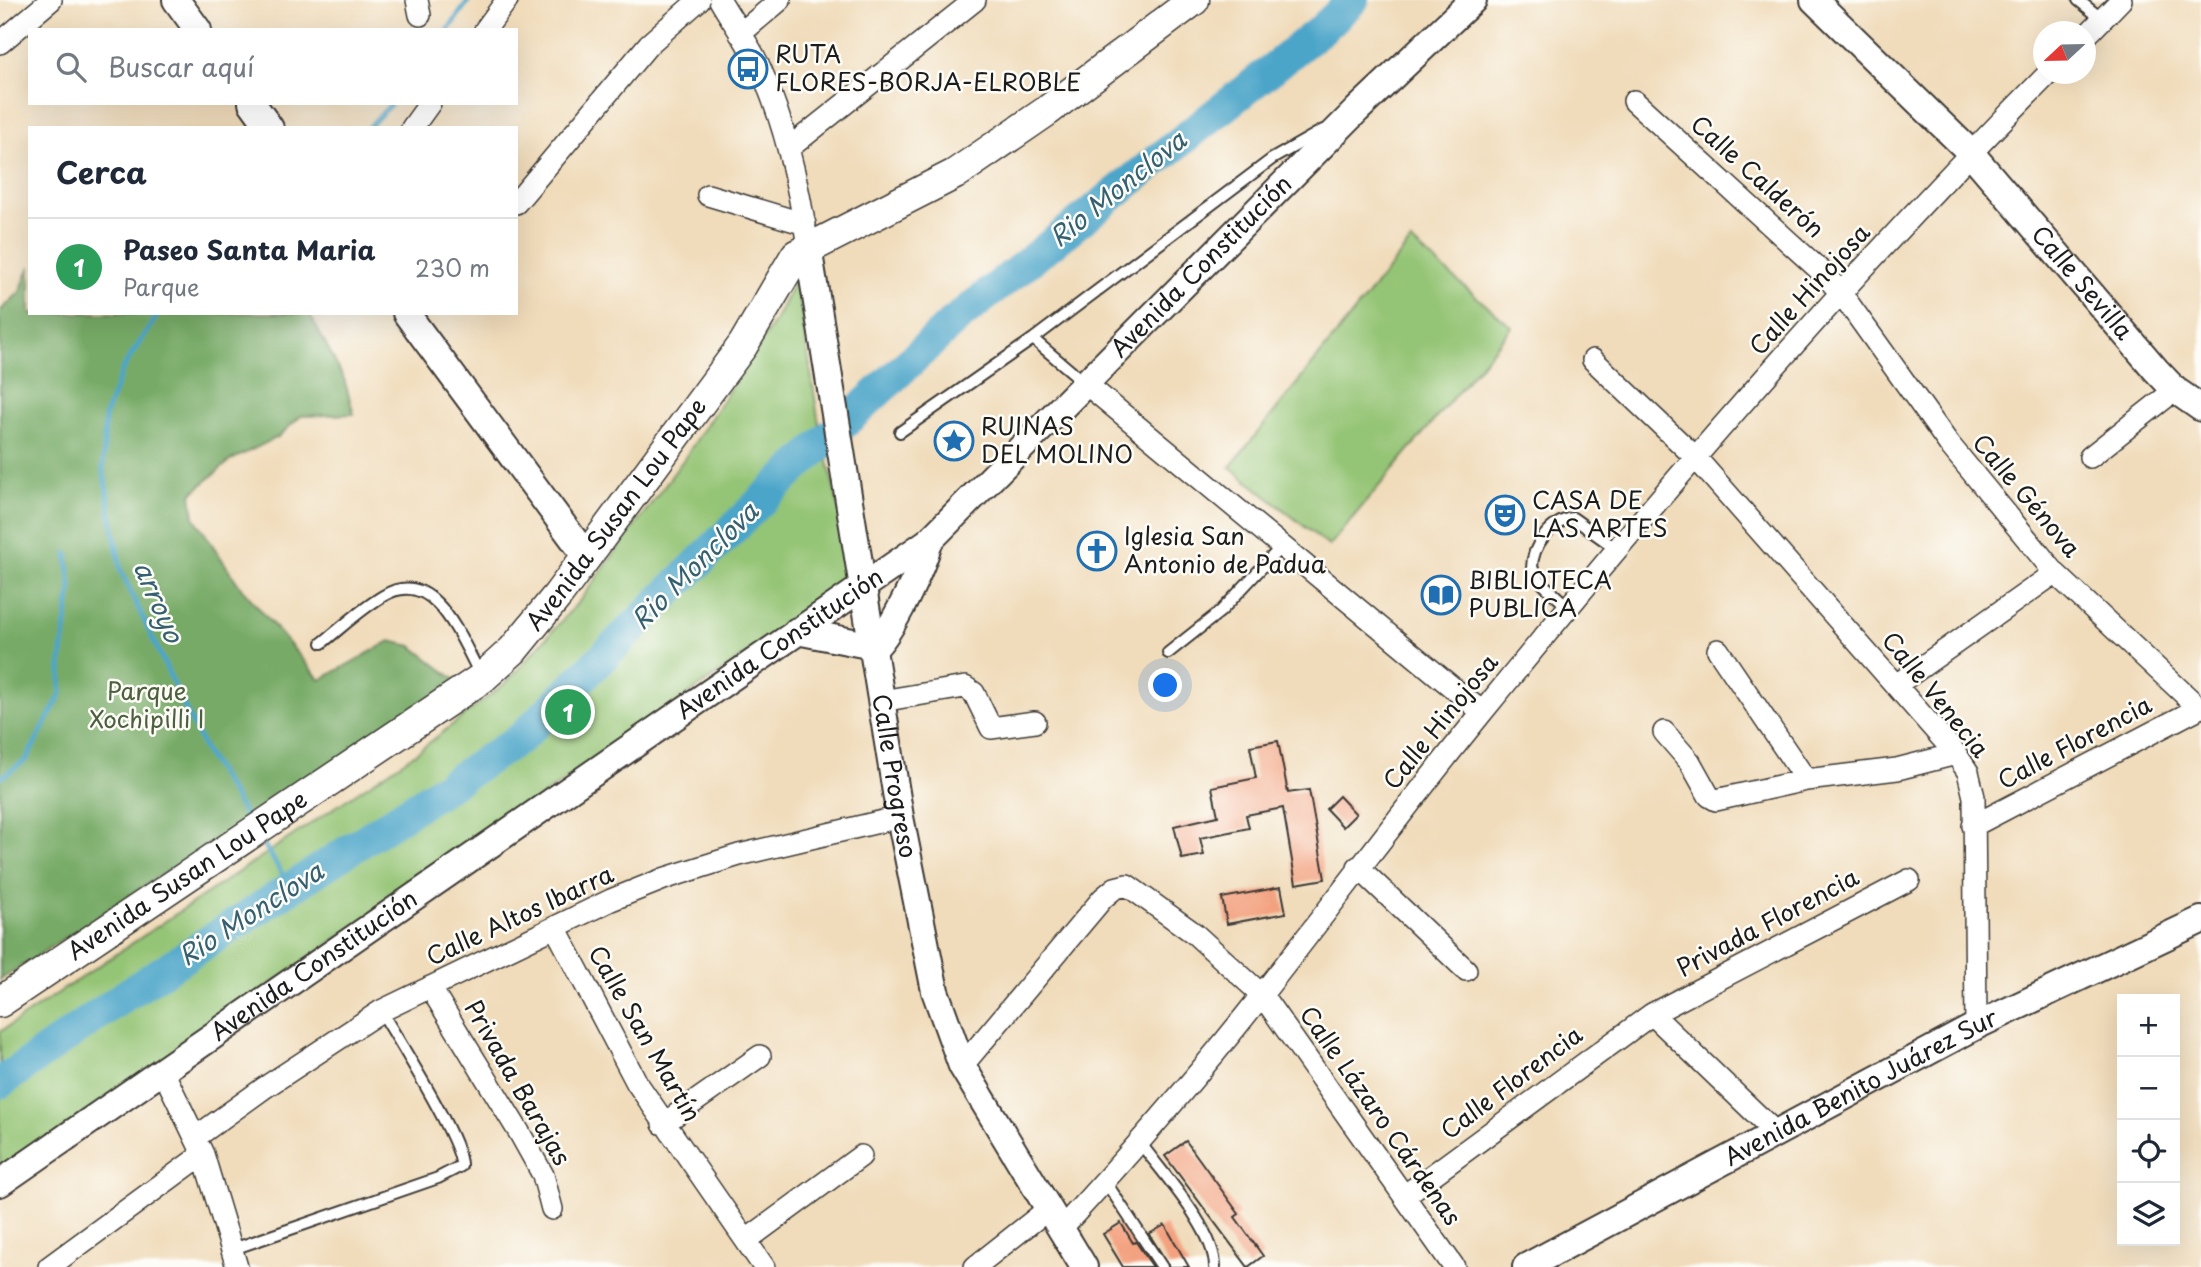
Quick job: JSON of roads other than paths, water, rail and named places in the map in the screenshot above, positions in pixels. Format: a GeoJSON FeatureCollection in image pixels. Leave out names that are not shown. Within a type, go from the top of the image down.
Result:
{"type":"FeatureCollection","features":[{"type":"Feature","properties":{"kind":"main road","name":"Avenida Susan Lou Pape"},"geometry":{"type":"LineString","coordinates":[[0,1002],[482,678],[513,650],[743,345],[790,261],[809,248],[955,174],[1046,111],[1194,0]]}},
{"type":"Feature","properties":{"kind":"street"},"geometry":{"type":"LineString","coordinates":[[0,43],[51,0]]}},
{"type":"Feature","properties":{"kind":"street"},"geometry":{"type":"LineString","coordinates":[[176,0],[197,28]]}},
{"type":"Feature","properties":{"kind":"street"},"geometry":{"type":"LineString","coordinates":[[486,28],[507,0]]}},
{"type":"Feature","properties":{"kind":"street"},"geometry":{"type":"LineString","coordinates":[[518,201],[649,44],[699,0]]}},
{"type":"Feature","properties":{"kind":"street"},"geometry":{"type":"LineString","coordinates":[[720,0],[760,67],[789,148],[809,248]]}},
{"type":"Feature","properties":{"kind":"street"},"geometry":{"type":"LineString","coordinates":[[740,34],[780,0]]}},
{"type":"Feature","properties":{"kind":"street"},"geometry":{"type":"LineString","coordinates":[[789,148],[975,0]]}},
{"type":"Feature","properties":{"kind":"street","name":"Avenida Constitución"},"geometry":{"type":"LineString","coordinates":[[0,1183],[929,541],[1357,110],[1473,0]]}},
{"type":"Feature","properties":{"kind":"street","name":"Calle Sevilla"},"geometry":{"type":"LineString","coordinates":[[1814,0],[1970,152],[2175,390],[2201,408]]}},
{"type":"Feature","properties":{"kind":"street"},"geometry":{"type":"LineString","coordinates":[[2096,25],[2121,0]]}},
{"type":"Feature","properties":{"kind":"street","name":"Calle Hinojosa"},"geometry":{"type":"LineString","coordinates":[[975,1267],[1053,1220],[1105,1181],[1262,995],[1358,867],[1482,712],[1695,457],[1970,152],[2038,84]]}},
{"type":"Feature","properties":{"kind":"street","name":"Calle Calderón"},"geometry":{"type":"LineString","coordinates":[[1634,101],[1763,216],[1841,293]]}},
{"type":"Feature","properties":{"kind":"street"},"geometry":{"type":"LineString","coordinates":[[253,105],[269,126]]}},
{"type":"Feature","properties":{"kind":"street"},"geometry":{"type":"LineString","coordinates":[[413,126],[429,105]]}},
{"type":"Feature","properties":{"kind":"street"},"geometry":{"type":"LineString","coordinates":[[708,195],[809,248]]}},
{"type":"Feature","properties":{"kind":"street","name":"Calle Progreso"},"geometry":{"type":"LineString","coordinates":[[809,248],[865,584],[900,817],[934,991],[962,1066],[1053,1220],[1084,1267]]}},
{"type":"Feature","properties":{"kind":"street","name":"Calle Génova"},"geometry":{"type":"LineString","coordinates":[[1841,293],[1949,444],[2055,573],[2200,707]]}},
{"type":"Feature","properties":{"kind":"street"},"geometry":{"type":"LineString","coordinates":[[415,317],[586,556]]}},
{"type":"Feature","properties":{"kind":"street","name":"Calle Venecia"},"geometry":{"type":"LineString","coordinates":[[1593,360],[1695,457],[1956,754],[1972,784],[1976,1026]]}},
{"type":"Feature","properties":{"kind":"street"},"geometry":{"type":"LineString","coordinates":[[1085,383],[1482,712]]}},
{"type":"Feature","properties":{"kind":"street"},"geometry":{"type":"LineString","coordinates":[[2090,457],[2175,390]]}},
{"type":"Feature","properties":{"kind":"street"},"geometry":{"type":"LineString","coordinates":[[797,631],[874,647],[884,638],[923,564],[929,541]]}},
{"type":"Feature","properties":{"kind":"street"},"geometry":{"type":"LineString","coordinates":[[1896,685],[2055,573]]}},
{"type":"Feature","properties":{"kind":"street"},"geometry":{"type":"LineString","coordinates":[[1718,650],[1806,780]]}},
{"type":"Feature","properties":{"kind":"street"},"geometry":{"type":"LineString","coordinates":[[881,701],[965,687],[974,692],[991,728],[1035,722]]}},
{"type":"Feature","properties":{"kind":"street","name":"Calle Florencia"},"geometry":{"type":"LineString","coordinates":[[1973,826],[2200,707]]}},
{"type":"Feature","properties":{"kind":"street"},"geometry":{"type":"LineString","coordinates":[[1664,732],[1690,762],[1709,796],[1716,800],[1806,780],[1878,772],[1956,754]]}},
{"type":"Feature","properties":{"kind":"street","name":"Calle Altos Ibarra"},"geometry":{"type":"LineString","coordinates":[[49,1267],[200,1145],[264,1088],[381,1011],[555,927],[666,878],[712,863],[900,817]]}},
{"type":"Feature","properties":{"kind":"street"},"geometry":{"type":"LineString","coordinates":[[1358,867],[1466,970]]}},
{"type":"Feature","properties":{"kind":"street","name":"Privada Florencia"},"geometry":{"type":"LineString","coordinates":[[1652,1014],[1909,880]]}},
{"type":"Feature","properties":{"kind":"street","name":"Calle Lázaro Cárdenas"},"geometry":{"type":"LineString","coordinates":[[962,1066],[1103,898],[1124,884],[1195,934],[1262,995],[1454,1267]]}},
{"type":"Feature","properties":{"kind":"street","name":"Avenida Benito Juárez Sur"},"geometry":{"type":"LineString","coordinates":[[1526,1267],[1976,1026],[2201,920]]}},
{"type":"Feature","properties":{"kind":"street","name":"Calle San Martín"},"geometry":{"type":"LineString","coordinates":[[555,927],[605,1025],[663,1124],[748,1239],[764,1267]]}},
{"type":"Feature","properties":{"kind":"street","name":"Privada Barajas"},"geometry":{"type":"LineString","coordinates":[[430,987],[543,1175],[552,1209]]}},
{"type":"Feature","properties":{"kind":"street"},"geometry":{"type":"LineString","coordinates":[[1652,1014],[1776,1133]]}},
{"type":"Feature","properties":{"kind":"street","name":"Calle Florencia"},"geometry":{"type":"LineString","coordinates":[[1404,1196],[1652,1014]]}},
{"type":"Feature","properties":{"kind":"street"},"geometry":{"type":"LineString","coordinates":[[663,1124],[760,1056]]}},
{"type":"Feature","properties":{"kind":"street"},"geometry":{"type":"LineString","coordinates":[[162,1069],[200,1145],[235,1258]]}},
{"type":"Feature","properties":{"kind":"street"},"geometry":{"type":"LineString","coordinates":[[748,1239],[861,1156]]}},
{"type":"Feature","properties":{"kind":"lane"},"geometry":{"type":"LineString","coordinates":[[2078,0],[2102,19]]}},
{"type":"Feature","properties":{"kind":"lane"},"geometry":{"type":"LineString","coordinates":[[900,432],[1033,339],[1272,159],[1357,110]]}},
{"type":"Feature","properties":{"kind":"lane"},"geometry":{"type":"LineString","coordinates":[[1033,339],[1085,383]]}},
{"type":"Feature","properties":{"kind":"lane"},"geometry":{"type":"LineString","coordinates":[[1569,608],[1543,584],[1532,568],[1537,545],[1560,521],[1573,518],[1618,550]]}},
{"type":"Feature","properties":{"kind":"lane"},"geometry":{"type":"LineString","coordinates":[[1168,653],[1221,611],[1281,547]]}},
{"type":"Feature","properties":{"kind":"lane"},"geometry":{"type":"LineString","coordinates":[[322,643],[383,596],[408,587],[420,589],[443,608],[482,678]]}},
{"type":"Feature","properties":{"kind":"lane"},"geometry":{"type":"LineString","coordinates":[[235,1258],[438,1178],[461,1166],[451,1133],[381,1011]]}},
{"type":"Feature","properties":{"kind":"lane"},"geometry":{"type":"LineString","coordinates":[[1139,1141],[1198,1223],[1214,1252],[1215,1267]]}},
{"type":"Feature","properties":{"kind":"lane"},"geometry":{"type":"LineString","coordinates":[[1105,1181],[1162,1267]]}},
{"type":"Feature","properties":{"kind":"waterway","name":"arroyo"},"geometry":{"type":"LineString","coordinates":[[449,28],[469,0]]}},
{"type":"Feature","properties":{"kind":"waterway","name":"Rio Monclova"},"geometry":{"type":"LineString","coordinates":[[0,1083],[126,995],[521,738],[768,494],[954,321],[1322,29],[1353,0]]}},
{"type":"Feature","properties":{"kind":"waterway","name":"arroyo"},"geometry":{"type":"LineString","coordinates":[[370,126],[390,105]]}},
{"type":"Feature","properties":{"kind":"waterway","name":"arroyo"},"geometry":{"type":"LineString","coordinates":[[158,315],[123,368],[105,416],[103,469],[121,571],[206,753],[250,823]]}},
{"type":"Feature","properties":{"kind":"waterway"},"geometry":{"type":"LineString","coordinates":[[0,778],[26,760],[61,694],[61,660],[71,589],[67,553]]}},
{"type":"Feature","properties":{"kind":"waterway","name":"arroyo"},"geometry":{"type":"LineString","coordinates":[[261,840],[291,888]]}},
{"type":"Feature","properties":{"kind":"place","name":"RUTA FLORES-BORJA-ELROBLE"},"geometry":{"type":"Point","coordinates":[748,69]}},
{"type":"Feature","properties":{"kind":"place","name":"RUINAS DEL MOLINO"},"geometry":{"type":"Point","coordinates":[954,441]}},
{"type":"Feature","properties":{"kind":"place","name":"CASA DE LAS ARTES"},"geometry":{"type":"Point","coordinates":[1505,515]}},
{"type":"Feature","properties":{"kind":"place","name":"Iglesia San Antonio de Padua"},"geometry":{"type":"Point","coordinates":[1097,551]}},
{"type":"Feature","properties":{"kind":"place","name":"BIBLIOTECA PUBLICA"},"geometry":{"type":"Point","coordinates":[1441,595]}},
{"type":"Feature","properties":{"kind":"place","name":"Paseo Santa Maria"},"geometry":{"type":"Point","coordinates":[568,712]}},
{"type":"Feature","properties":{"kind":"park label","name":"Parque Xochipilli I"},"geometry":{"type":"Point","coordinates":[147,706]}}]}
